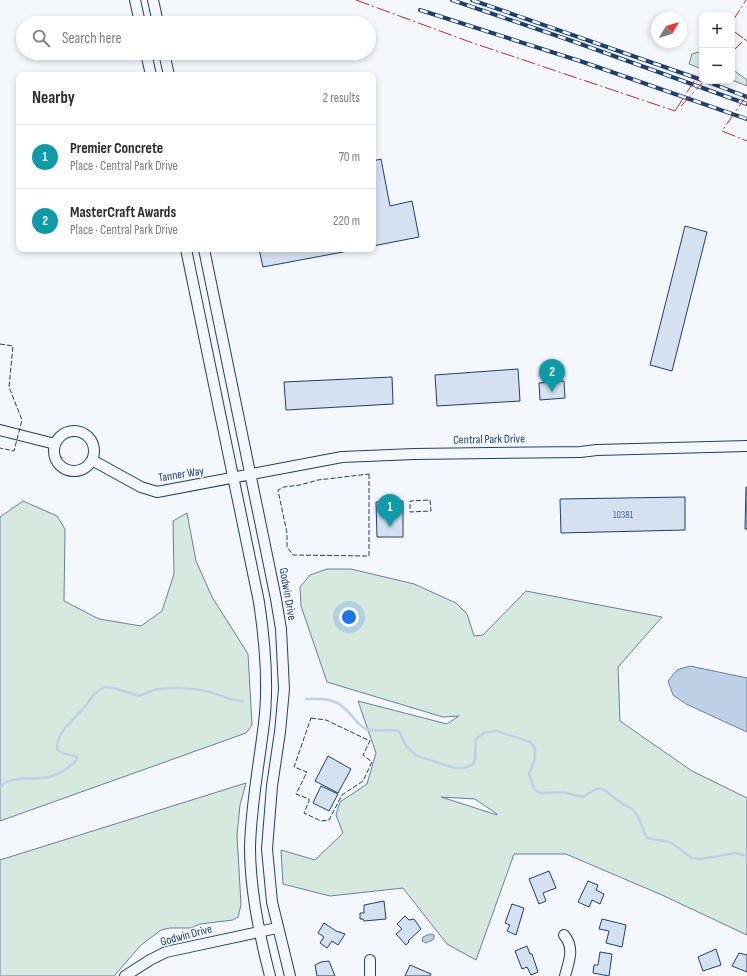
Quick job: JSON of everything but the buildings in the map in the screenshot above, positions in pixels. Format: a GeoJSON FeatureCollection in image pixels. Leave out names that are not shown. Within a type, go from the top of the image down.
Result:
{"type":"FeatureCollection","features":[{"type":"Feature","properties":{"kind":"street"},"geometry":{"type":"LineString","coordinates":[[135,0],[138,16]]}},
{"type":"Feature","properties":{"kind":"street"},"geometry":{"type":"LineString","coordinates":[[153,0],[156,16]]}},
{"type":"Feature","properties":{"kind":"street"},"geometry":{"type":"LineString","coordinates":[[148,60],[150,72]]}},
{"type":"Feature","properties":{"kind":"street"},"geometry":{"type":"LineString","coordinates":[[166,60],[168,72]]}},
{"type":"Feature","properties":{"kind":"street"},"geometry":{"type":"LineString","coordinates":[[187,252],[259,602],[265,657],[264,723],[255,780],[250,847],[251,871],[258,932],[270,976]]}},
{"type":"Feature","properties":{"kind":"street","name":"Godwin Drive"},"geometry":{"type":"LineString","coordinates":[[125,976],[139,966],[166,952],[277,928],[272,902],[267,849],[272,786],[282,720],[283,659],[276,599],[205,252]]}},
{"type":"Feature","properties":{"kind":"street"},"geometry":{"type":"LineString","coordinates":[[0,430],[55,444]]}},
{"type":"Feature","properties":{"kind":"street"},"geometry":{"type":"LineString","coordinates":[[70,431],[82,433],[91,442],[93,448],[92,460],[83,469],[76,471],[63,468],[55,457],[55,444],[64,433],[70,431]]}},
{"type":"Feature","properties":{"kind":"street","name":"Central Park Drive"},"geometry":{"type":"LineString","coordinates":[[233,479],[342,457],[414,454],[580,452],[596,450],[747,446]]}},
{"type":"Feature","properties":{"kind":"street","name":"Tanner Way"},"geometry":{"type":"LineString","coordinates":[[92,460],[141,487],[157,492],[233,479]]}},
{"type":"Feature","properties":{"kind":"street"},"geometry":{"type":"LineString","coordinates":[[277,928],[290,976]]}},
{"type":"Feature","properties":{"kind":"street"},"geometry":{"type":"LineString","coordinates":[[564,935],[568,940],[571,951],[565,976]]}},
{"type":"Feature","properties":{"kind":"street"},"geometry":{"type":"LineString","coordinates":[[370,960],[370,976]]}},
{"type":"Feature","properties":{"kind":"shaded area"},"geometry":{"type":"Polygon","coordinates":[[[699,52],[699,68],[689,64],[692,54],[699,52]]]}},
{"type":"Feature","properties":{"kind":"shaded area"},"geometry":{"type":"Polygon","coordinates":[[[735,71],[747,80],[747,86],[735,81],[735,71]]]}},
{"type":"Feature","properties":{"kind":"shaded area"},"geometry":{"type":"Polygon","coordinates":[[[23,501],[57,516],[65,529],[64,601],[99,619],[141,626],[162,611],[174,574],[173,521],[187,513],[196,561],[212,597],[248,654],[252,725],[246,733],[0,821],[0,517],[23,501]]]}},
{"type":"Feature","properties":{"kind":"shaded area"},"geometry":{"type":"Polygon","coordinates":[[[327,569],[351,569],[414,584],[456,603],[467,614],[474,636],[483,635],[526,591],[662,617],[618,667],[620,721],[692,771],[747,798],[747,935],[662,895],[566,854],[514,854],[476,960],[447,944],[403,888],[330,896],[283,884],[281,850],[315,860],[343,833],[336,815],[340,802],[367,784],[376,753],[358,701],[447,724],[459,716],[443,717],[327,682],[301,606],[300,587],[310,575],[327,569]],[[441,797],[497,815],[475,799],[441,797]]]}},
{"type":"Feature","properties":{"kind":"shaded area"},"geometry":{"type":"Polygon","coordinates":[[[246,783],[240,805],[237,835],[241,905],[238,917],[233,920],[200,924],[191,928],[170,928],[161,930],[141,945],[114,976],[0,976],[0,860],[246,783]]]}},
{"type":"Feature","properties":{"kind":"water"},"geometry":{"type":"Polygon","coordinates":[[[690,666],[747,678],[747,732],[686,704],[673,695],[668,681],[677,670],[690,666]]]}},
{"type":"Feature","properties":{"kind":"water"},"geometry":{"type":"Polygon","coordinates":[[[430,934],[434,935],[434,939],[426,943],[422,941],[423,937],[430,934]]]}},
{"type":"Feature","properties":{"kind":"waterway"},"geometry":{"type":"LineString","coordinates":[[0,787],[5,783],[17,779],[43,778],[52,776],[76,761],[77,757],[64,754],[57,749],[60,736],[63,730],[94,695],[104,687],[114,688],[139,696],[150,691],[164,688],[189,689],[210,692],[230,699],[243,701]]}},
{"type":"Feature","properties":{"kind":"waterway"},"geometry":{"type":"LineString","coordinates":[[306,699],[327,699],[337,703],[347,710],[358,723],[366,729],[374,731],[399,731],[406,746],[417,756],[455,768],[464,768],[472,765],[475,760],[476,739],[484,733],[497,731],[530,742],[535,748],[535,759],[529,774],[534,789],[540,793],[563,792],[583,797],[595,789],[603,789],[635,812],[647,838],[670,842],[692,858],[701,859],[735,853],[747,856]]}},
{"type":"Feature","properties":{"kind":"railway"},"geometry":{"type":"LineString","coordinates":[[452,0],[575,42],[747,104]]}},
{"type":"Feature","properties":{"kind":"railway"},"geometry":{"type":"LineString","coordinates":[[472,0],[699,79]]}},
{"type":"Feature","properties":{"kind":"railway"},"geometry":{"type":"LineString","coordinates":[[420,10],[583,62],[747,119]]}},
{"type":"Feature","properties":{"kind":"railway"},"geometry":{"type":"LineString","coordinates":[[713,84],[747,97]]}},
{"type":"Feature","properties":{"kind":"fence"},"geometry":{"type":"LineString","coordinates":[[0,344],[13,346],[9,387],[22,420],[14,451],[0,448]]}},
{"type":"Feature","properties":{"kind":"fence"},"geometry":{"type":"LineString","coordinates":[[369,474],[369,556],[293,555],[287,547],[287,533],[278,490],[284,487],[300,485],[318,480],[369,474]]}},
{"type":"Feature","properties":{"kind":"fence"},"geometry":{"type":"LineString","coordinates":[[430,500],[431,511],[410,512],[410,501],[430,500]]}},
{"type":"Feature","properties":{"kind":"fence"},"geometry":{"type":"LineString","coordinates":[[311,718],[326,720],[370,741],[363,755],[372,762],[363,781],[342,795],[329,820],[321,821],[304,813],[309,799],[296,794],[307,772],[294,767],[311,718]]}},
{"type":"Feature","properties":{"kind":"power"},"geometry":{"type":"LineString","coordinates":[[356,0],[470,42],[675,111]]}},
{"type":"Feature","properties":{"kind":"power"},"geometry":{"type":"LineString","coordinates":[[735,17],[746,0]]}},
{"type":"Feature","properties":{"kind":"power"},"geometry":{"type":"LineString","coordinates":[[735,32],[747,41]]}},
{"type":"Feature","properties":{"kind":"power"},"geometry":{"type":"LineString","coordinates":[[735,49],[747,37]]}},
{"type":"Feature","properties":{"kind":"power"},"geometry":{"type":"LineString","coordinates":[[675,111],[699,74]]}},
{"type":"Feature","properties":{"kind":"power"},"geometry":{"type":"LineString","coordinates":[[681,106],[701,84]]}},
{"type":"Feature","properties":{"kind":"power"},"geometry":{"type":"LineString","coordinates":[[747,95],[722,131],[747,141]]}},
{"type":"Feature","properties":{"kind":"place","name":"MasterCraft Awards"},"geometry":{"type":"Point","coordinates":[552,392]}},
{"type":"Feature","properties":{"kind":"place","name":"Premier Concrete"},"geometry":{"type":"Point","coordinates":[390,527]}}]}
